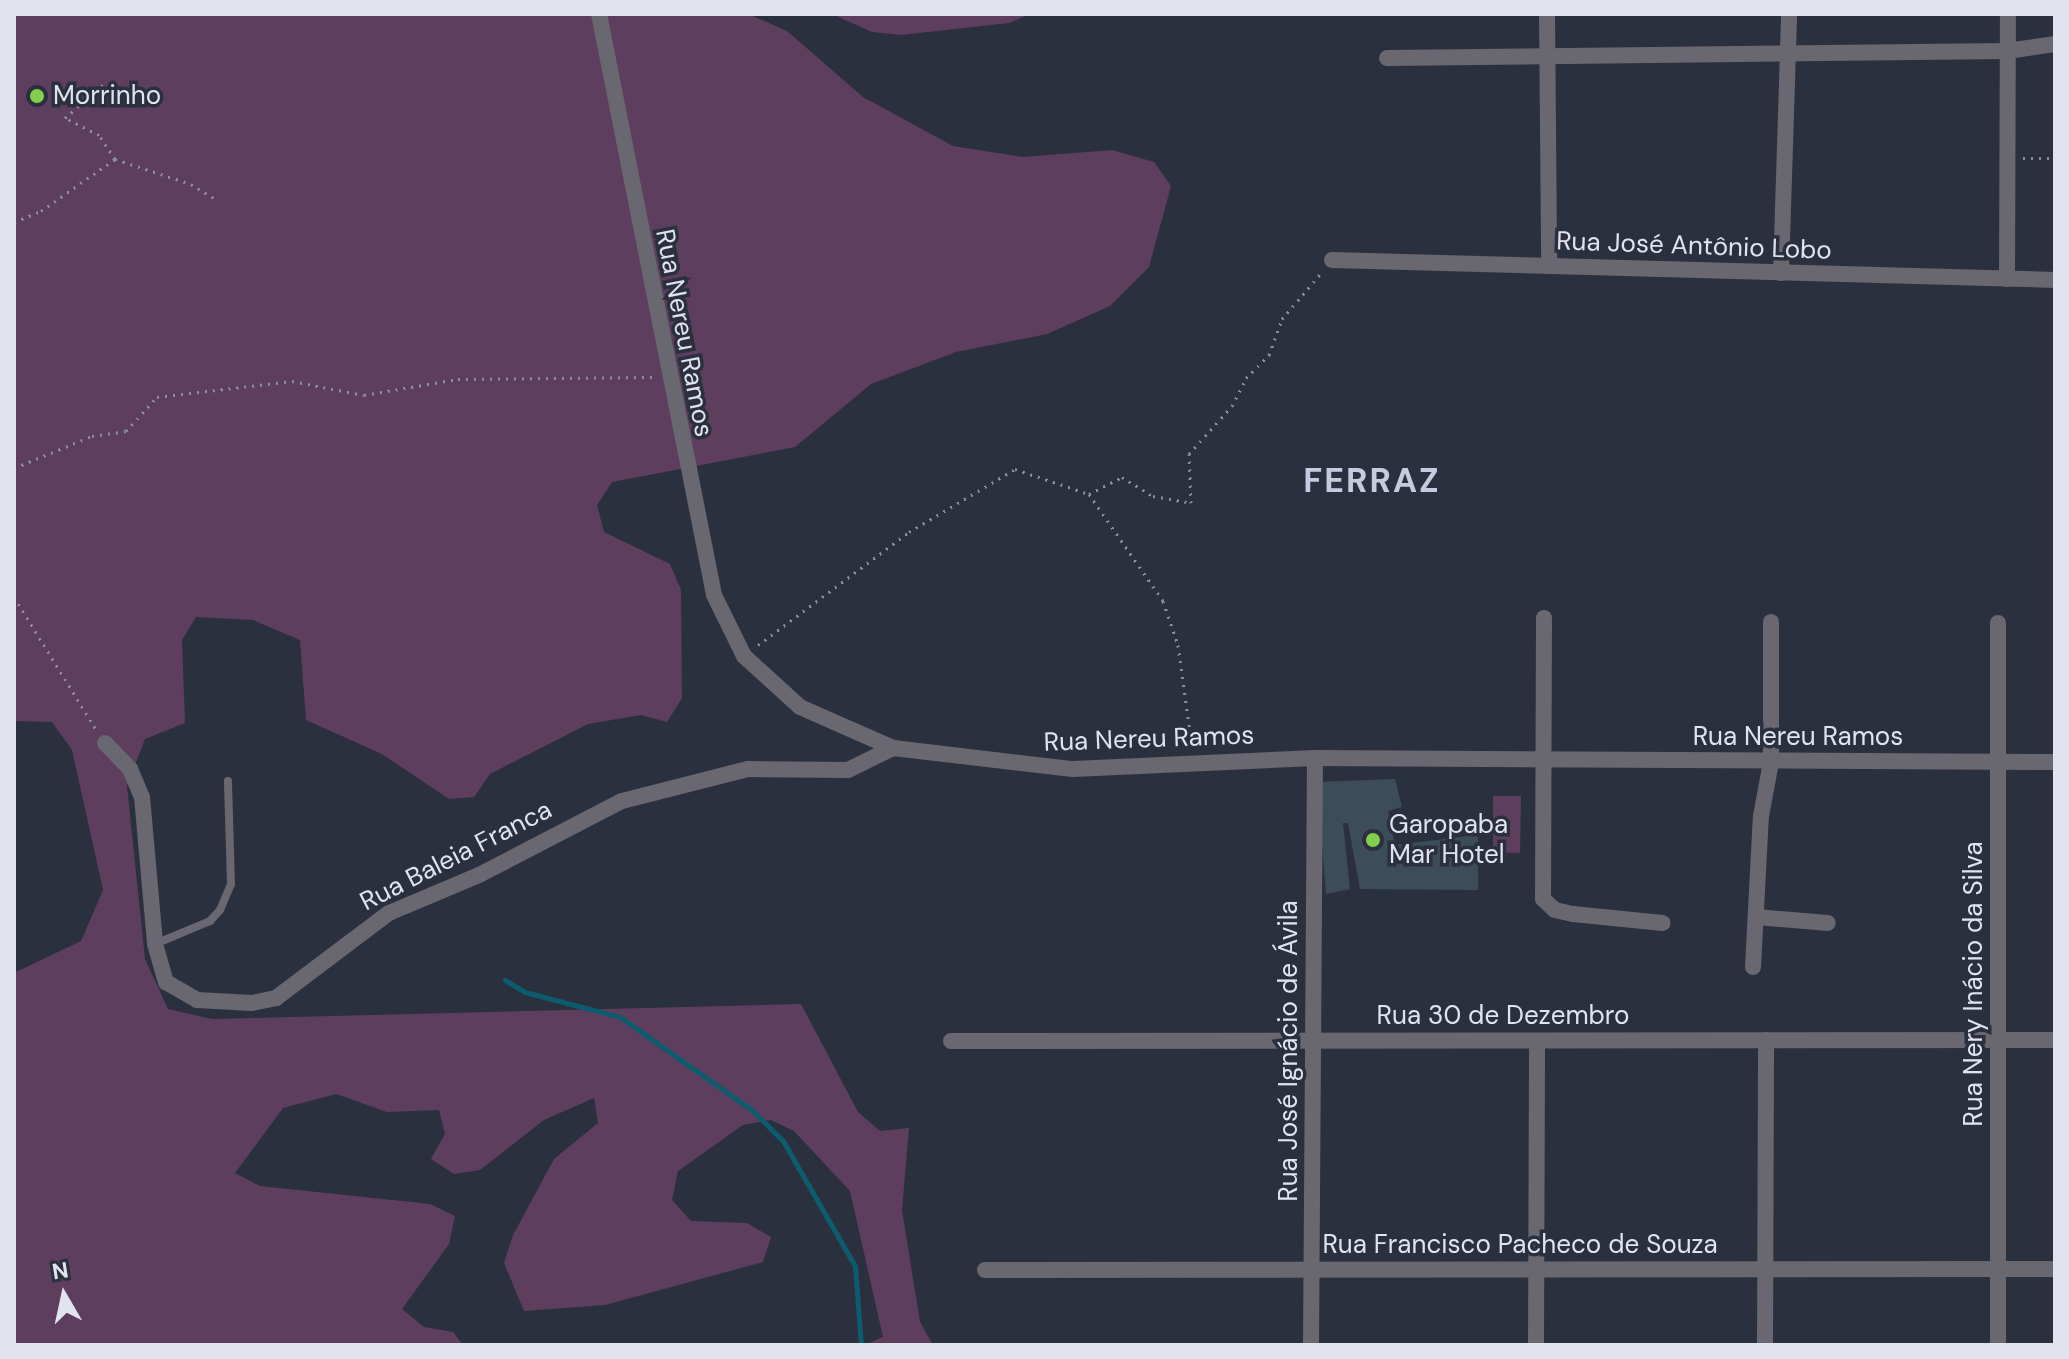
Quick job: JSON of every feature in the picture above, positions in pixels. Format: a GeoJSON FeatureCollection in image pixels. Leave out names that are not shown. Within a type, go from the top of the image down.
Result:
{"type":"FeatureCollection","features":[{"type":"Feature","properties":{"kind":"street","name":"Rua Nereu Ramos"},"geometry":{"type":"LineString","coordinates":[[599,14],[709,577],[744,656],[800,707],[893,748],[1073,769],[1315,758],[2055,762]]}},
{"type":"Feature","properties":{"kind":"street"},"geometry":{"type":"LineString","coordinates":[[1547,14],[1549,266]]}},
{"type":"Feature","properties":{"kind":"street"},"geometry":{"type":"LineString","coordinates":[[1781,273],[1789,14]]}},
{"type":"Feature","properties":{"kind":"street"},"geometry":{"type":"LineString","coordinates":[[2007,279],[2008,14]]}},
{"type":"Feature","properties":{"kind":"street"},"geometry":{"type":"LineString","coordinates":[[1387,58],[2007,51],[2055,44]]}},
{"type":"Feature","properties":{"kind":"street","name":"Rua José Antônio Lobo"},"geometry":{"type":"LineString","coordinates":[[1332,260],[2055,280]]}},
{"type":"Feature","properties":{"kind":"street"},"geometry":{"type":"LineString","coordinates":[[1544,618],[1546,759],[1543,899],[1555,910],[1663,923]]}},
{"type":"Feature","properties":{"kind":"street"},"geometry":{"type":"LineString","coordinates":[[1753,967],[1761,816],[1771,762],[1771,622]]}},
{"type":"Feature","properties":{"kind":"street","name":"Rua Nery Inácio da Silva"},"geometry":{"type":"LineString","coordinates":[[1998,623],[1998,1345]]}},
{"type":"Feature","properties":{"kind":"street","name":"Rua Baleia Franca"},"geometry":{"type":"LineString","coordinates":[[105,743],[130,769],[142,797],[155,944],[166,982],[177,992],[217,1002],[268,1001],[389,913],[479,875],[622,801],[748,769],[848,770],[893,748]]}},
{"type":"Feature","properties":{"kind":"street","name":"Rua José Ignácio de Ávila"},"geometry":{"type":"LineString","coordinates":[[1311,1345],[1315,758]]}},
{"type":"Feature","properties":{"kind":"street"},"geometry":{"type":"LineString","coordinates":[[1757,917],[1828,923]]}},
{"type":"Feature","properties":{"kind":"street"},"geometry":{"type":"LineString","coordinates":[[1765,1345],[1766,1040]]}},
{"type":"Feature","properties":{"kind":"street","name":"Rua 30 de Dezembro"},"geometry":{"type":"LineString","coordinates":[[951,1041],[2055,1040]]}},
{"type":"Feature","properties":{"kind":"street"},"geometry":{"type":"LineString","coordinates":[[1536,1345],[1537,1041]]}},
{"type":"Feature","properties":{"kind":"street","name":"Rua Francisco Pacheco de Souza"},"geometry":{"type":"LineString","coordinates":[[985,1270],[2055,1269]]}},
{"type":"Feature","properties":{"kind":"lane"},"geometry":{"type":"LineString","coordinates":[[155,944],[210,921],[220,910],[231,884],[228,781]]}},
{"type":"Feature","properties":{"kind":"path"},"geometry":{"type":"LineString","coordinates":[[104,84],[65,118],[99,135],[115,159],[215,199]]}},
{"type":"Feature","properties":{"kind":"path"},"geometry":{"type":"LineString","coordinates":[[2007,158],[2055,158]]}},
{"type":"Feature","properties":{"kind":"path"},"geometry":{"type":"LineString","coordinates":[[14,222],[41,211],[115,159]]}},
{"type":"Feature","properties":{"kind":"path"},"geometry":{"type":"LineString","coordinates":[[1089,494],[1122,477],[1153,496],[1191,503],[1189,454],[1232,406],[1246,378],[1269,355],[1282,319],[1332,260]]}},
{"type":"Feature","properties":{"kind":"path"},"geometry":{"type":"LineString","coordinates":[[14,468],[92,436],[126,431],[157,397],[263,382],[292,381],[364,395],[458,379],[606,373],[669,379]]}},
{"type":"Feature","properties":{"kind":"path"},"geometry":{"type":"LineString","coordinates":[[744,656],[909,532],[1015,469],[1089,494],[1163,601],[1178,645],[1195,764]]}},
{"type":"Feature","properties":{"kind":"path"},"geometry":{"type":"LineString","coordinates":[[14,597],[105,743]]}},
{"type":"Feature","properties":{"kind":"shaded area"},"geometry":{"type":"Polygon","coordinates":[[[14,14],[748,14],[787,31],[863,97],[953,146],[1023,157],[1112,150],[1154,162],[1171,186],[1149,267],[1110,306],[1047,334],[956,352],[871,384],[795,447],[612,482],[597,505],[604,532],[670,564],[681,590],[682,698],[667,722],[641,715],[588,724],[490,774],[474,797],[449,799],[382,754],[306,720],[300,640],[253,620],[196,617],[182,640],[185,723],[145,739],[127,786],[145,959],[168,1009],[212,1019],[801,1004],[858,1112],[880,1131],[909,1128],[902,1210],[920,1322],[933,1345],[865,1345],[883,1337],[850,1191],[794,1131],[771,1120],[743,1125],[678,1171],[672,1200],[691,1221],[747,1223],[771,1237],[763,1262],[605,1305],[524,1311],[504,1263],[513,1235],[554,1159],[598,1123],[594,1098],[544,1120],[480,1170],[454,1174],[431,1159],[445,1134],[439,1110],[387,1112],[336,1094],[283,1108],[235,1173],[260,1186],[430,1204],[455,1216],[449,1244],[402,1309],[424,1327],[453,1332],[463,1345],[14,1345],[14,973],[81,941],[103,890],[72,750],[52,722],[14,721],[14,14]]]}},
{"type":"Feature","properties":{"kind":"shaded area"},"geometry":{"type":"Polygon","coordinates":[[[832,14],[1030,14],[1009,23],[901,35],[872,32],[832,14]]]}},
{"type":"Feature","properties":{"kind":"shaded area"},"geometry":{"type":"Polygon","coordinates":[[[1493,796],[1521,796],[1520,853],[1493,852],[1493,796]]]}},
{"type":"Feature","properties":{"kind":"building","name":"Garopaba Mar Hotel"},"geometry":{"type":"Polygon","coordinates":[[[1395,779],[1402,807],[1388,811],[1395,845],[1478,835],[1478,890],[1360,889],[1348,823],[1343,823],[1350,889],[1326,894],[1317,782],[1395,779]]]}},
{"type":"Feature","properties":{"kind":"waterway"},"geometry":{"type":"LineString","coordinates":[[505,980],[525,992],[620,1017],[752,1110],[783,1141],[855,1266],[861,1345]]}},
{"type":"Feature","properties":{"kind":"place","name":"Morrinho"},"geometry":{"type":"Point","coordinates":[37,96]}},
{"type":"Feature","properties":{"kind":"place","name":"Garopaba Mar Hotel"},"geometry":{"type":"Point","coordinates":[1373,840]}},
{"type":"Feature","properties":{"kind":"district","name":"FERRAZ"},"geometry":{"type":"Point","coordinates":[1372,481]}}]}
